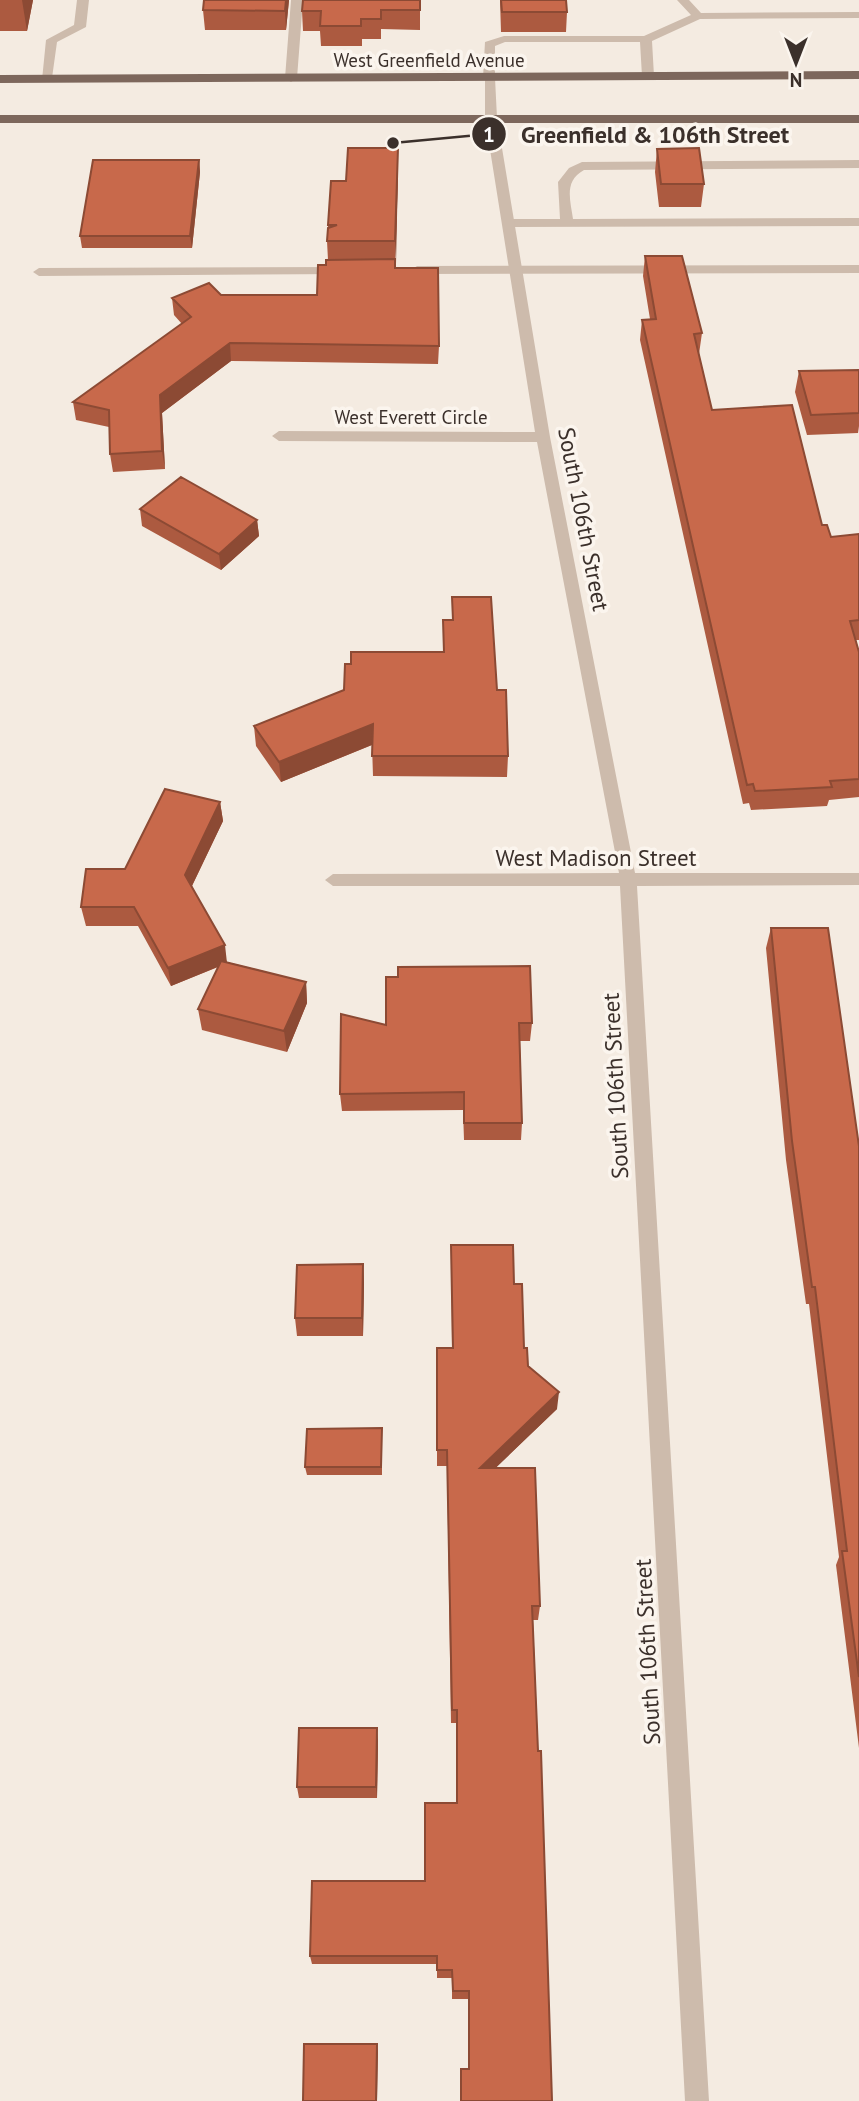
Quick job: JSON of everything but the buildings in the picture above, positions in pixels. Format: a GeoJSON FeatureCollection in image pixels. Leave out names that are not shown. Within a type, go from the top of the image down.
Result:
{"type":"FeatureCollection","features":[{"type":"Feature","properties":{"kind":"main road","name":"West Greenfield Avenue"},"geometry":{"type":"LineString","coordinates":[[0,79],[859,75]]}},
{"type":"Feature","properties":{"kind":"main road"},"geometry":{"type":"LineString","coordinates":[[0,118],[859,119]]}},
{"type":"Feature","properties":{"kind":"street"},"geometry":{"type":"LineString","coordinates":[[46,78],[52,40],[80,27],[83,0]]}},
{"type":"Feature","properties":{"kind":"street"},"geometry":{"type":"LineString","coordinates":[[291,78],[297,0]]}},
{"type":"Feature","properties":{"kind":"street"},"geometry":{"type":"LineString","coordinates":[[683,0],[698,16]]}},
{"type":"Feature","properties":{"kind":"street"},"geometry":{"type":"LineString","coordinates":[[648,76],[646,39],[698,16],[859,15]]}},
{"type":"Feature","properties":{"kind":"street","name":"South 106th Street"},"geometry":{"type":"LineString","coordinates":[[646,39],[504,39],[489,44],[489,78],[491,118],[518,270],[543,437],[628,879],[697,2101]]}},
{"type":"Feature","properties":{"kind":"street"},"geometry":{"type":"LineString","coordinates":[[567,222],[562,182],[566,175],[582,166],[859,164]]}},
{"type":"Feature","properties":{"kind":"street"},"geometry":{"type":"LineString","coordinates":[[510,222],[859,222]]}},
{"type":"Feature","properties":{"kind":"street"},"geometry":{"type":"LineString","coordinates":[[401,271],[859,268]]}},
{"type":"Feature","properties":{"kind":"street"},"geometry":{"type":"LineString","coordinates":[[39,272],[351,271]]}},
{"type":"Feature","properties":{"kind":"street","name":"West Everett Circle"},"geometry":{"type":"LineString","coordinates":[[279,436],[543,437]]}},
{"type":"Feature","properties":{"kind":"street","name":"West Madison Street"},"geometry":{"type":"LineString","coordinates":[[333,880],[859,879]]}},
{"type":"Feature","properties":{"kind":"place","name":"Greenfield & 106th Street"},"geometry":{"type":"Point","coordinates":[393,143]}}]}
